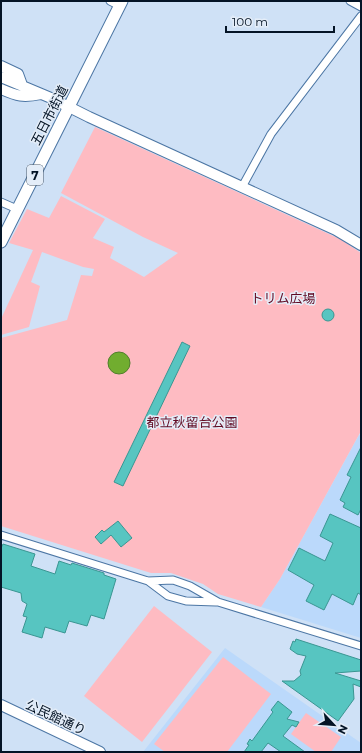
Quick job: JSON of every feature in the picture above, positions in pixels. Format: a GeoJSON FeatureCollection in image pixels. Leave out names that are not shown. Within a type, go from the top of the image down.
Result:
{"type":"FeatureCollection","features":[{"type":"Feature","properties":{"kind":"main road","name":"五日市街道"},"geometry":{"type":"LineString","coordinates":[[1,242],[68,107],[117,3]]}},
{"type":"Feature","properties":{"kind":"street"},"geometry":{"type":"LineString","coordinates":[[350,1],[361,7]]}},
{"type":"Feature","properties":{"kind":"street"},"geometry":{"type":"LineString","coordinates":[[242,187],[271,134],[361,16]]}},
{"type":"Feature","properties":{"kind":"street"},"geometry":{"type":"LineString","coordinates":[[1,66],[18,74],[22,85]]}},
{"type":"Feature","properties":{"kind":"street"},"geometry":{"type":"LineString","coordinates":[[1,77],[22,85],[336,230],[361,245]]}},
{"type":"Feature","properties":{"kind":"street"},"geometry":{"type":"LineString","coordinates":[[1,89],[20,96],[28,97],[41,94]]}},
{"type":"Feature","properties":{"kind":"street"},"geometry":{"type":"LineString","coordinates":[[1,202],[17,209]]}},
{"type":"Feature","properties":{"kind":"street"},"geometry":{"type":"LineString","coordinates":[[4,536],[148,581],[168,596],[191,602],[218,602]]}},
{"type":"Feature","properties":{"kind":"street"},"geometry":{"type":"LineString","coordinates":[[165,593],[166,583],[170,580]]}},
{"type":"Feature","properties":{"kind":"street"},"geometry":{"type":"LineString","coordinates":[[148,581],[173,580],[194,588],[218,602],[361,646]]}},
{"type":"Feature","properties":{"kind":"street"},"geometry":{"type":"LineString","coordinates":[[191,602],[195,598],[196,593],[194,588]]}},
{"type":"Feature","properties":{"kind":"street","name":"公民館通り"},"geometry":{"type":"LineString","coordinates":[[1,705],[99,752]]}},
{"type":"Feature","properties":{"kind":"shaded area"},"geometry":{"type":"Polygon","coordinates":[[[119,352],[127,355],[130,363],[127,371],[119,374],[111,371],[108,363],[111,355],[119,352]]]}},
{"type":"Feature","properties":{"kind":"shaded area"},"geometry":{"type":"Polygon","coordinates":[[[359,435],[361,436],[361,638],[261,607],[280,579],[359,435]]]}},
{"type":"Feature","properties":{"kind":"shaded area"},"geometry":{"type":"Polygon","coordinates":[[[225,648],[361,743],[361,752],[143,752],[225,648]]]}},
{"type":"Feature","properties":{"kind":"green space","name":"都立秋留台公園"},"geometry":{"type":"Polygon","coordinates":[[[95,127],[340,239],[361,253],[361,431],[280,579],[261,607],[218,594],[203,584],[171,573],[151,573],[1,526],[1,338],[67,320],[81,275],[92,276],[94,269],[83,267],[42,252],[31,282],[40,286],[29,327],[1,335],[1,319],[33,250],[9,243],[27,209],[49,218],[61,196],[105,219],[93,238],[114,247],[110,258],[144,277],[178,253],[143,237],[61,193],[95,127]]]}},
{"type":"Feature","properties":{"kind":"green space"},"geometry":{"type":"Polygon","coordinates":[[[154,606],[212,652],[142,742],[84,696],[154,606]]]}},
{"type":"Feature","properties":{"kind":"green space"},"geometry":{"type":"Polygon","coordinates":[[[223,657],[271,694],[227,752],[165,752],[154,744],[223,657]]]}},
{"type":"Feature","properties":{"kind":"green space"},"geometry":{"type":"Polygon","coordinates":[[[306,713],[341,737],[331,752],[316,752],[291,734],[306,713]]]}},
{"type":"Feature","properties":{"kind":"building"},"geometry":{"type":"Polygon","coordinates":[[[326,309],[330,309],[334,315],[330,321],[326,321],[322,317],[322,313],[326,309]]]}},
{"type":"Feature","properties":{"kind":"building"},"geometry":{"type":"Polygon","coordinates":[[[182,342],[190,346],[123,486],[114,482],[182,342]]]}},
{"type":"Feature","properties":{"kind":"building"},"geometry":{"type":"Polygon","coordinates":[[[361,447],[361,509],[358,515],[343,507],[345,503],[340,500],[351,477],[347,475],[361,447]]]}},
{"type":"Feature","properties":{"kind":"building"},"geometry":{"type":"Polygon","coordinates":[[[330,514],[361,528],[361,595],[358,593],[353,605],[332,594],[324,610],[306,601],[314,585],[288,570],[299,548],[325,561],[333,543],[320,536],[330,514]]]}},
{"type":"Feature","properties":{"kind":"building"},"geometry":{"type":"Polygon","coordinates":[[[118,521],[132,538],[121,547],[111,535],[101,544],[95,537],[102,530],[104,532],[118,521]]]}},
{"type":"Feature","properties":{"kind":"building"},"geometry":{"type":"Polygon","coordinates":[[[3,544],[35,554],[31,566],[55,574],[59,561],[71,565],[72,563],[104,573],[104,575],[116,579],[104,619],[91,615],[87,626],[69,621],[65,633],[45,627],[42,638],[22,632],[27,617],[23,616],[27,604],[22,601],[21,593],[1,587],[1,548],[3,544]]]}},
{"type":"Feature","properties":{"kind":"building"},"geometry":{"type":"Polygon","coordinates":[[[296,639],[361,660],[361,671],[335,673],[361,681],[361,687],[353,684],[354,699],[338,721],[282,681],[294,681],[301,675],[300,671],[306,656],[297,654],[290,649],[293,641],[295,642],[296,639]]]}},
{"type":"Feature","properties":{"kind":"building"},"geometry":{"type":"Polygon","coordinates":[[[278,701],[292,712],[287,719],[299,722],[296,727],[292,725],[283,736],[305,752],[281,752],[268,743],[261,752],[244,752],[249,745],[247,744],[250,739],[252,741],[273,712],[271,710],[278,701]]]}},
{"type":"Feature","properties":{"kind":"park label","name":"トリム広場"},"geometry":{"type":"Point","coordinates":[283,298]}}]}
